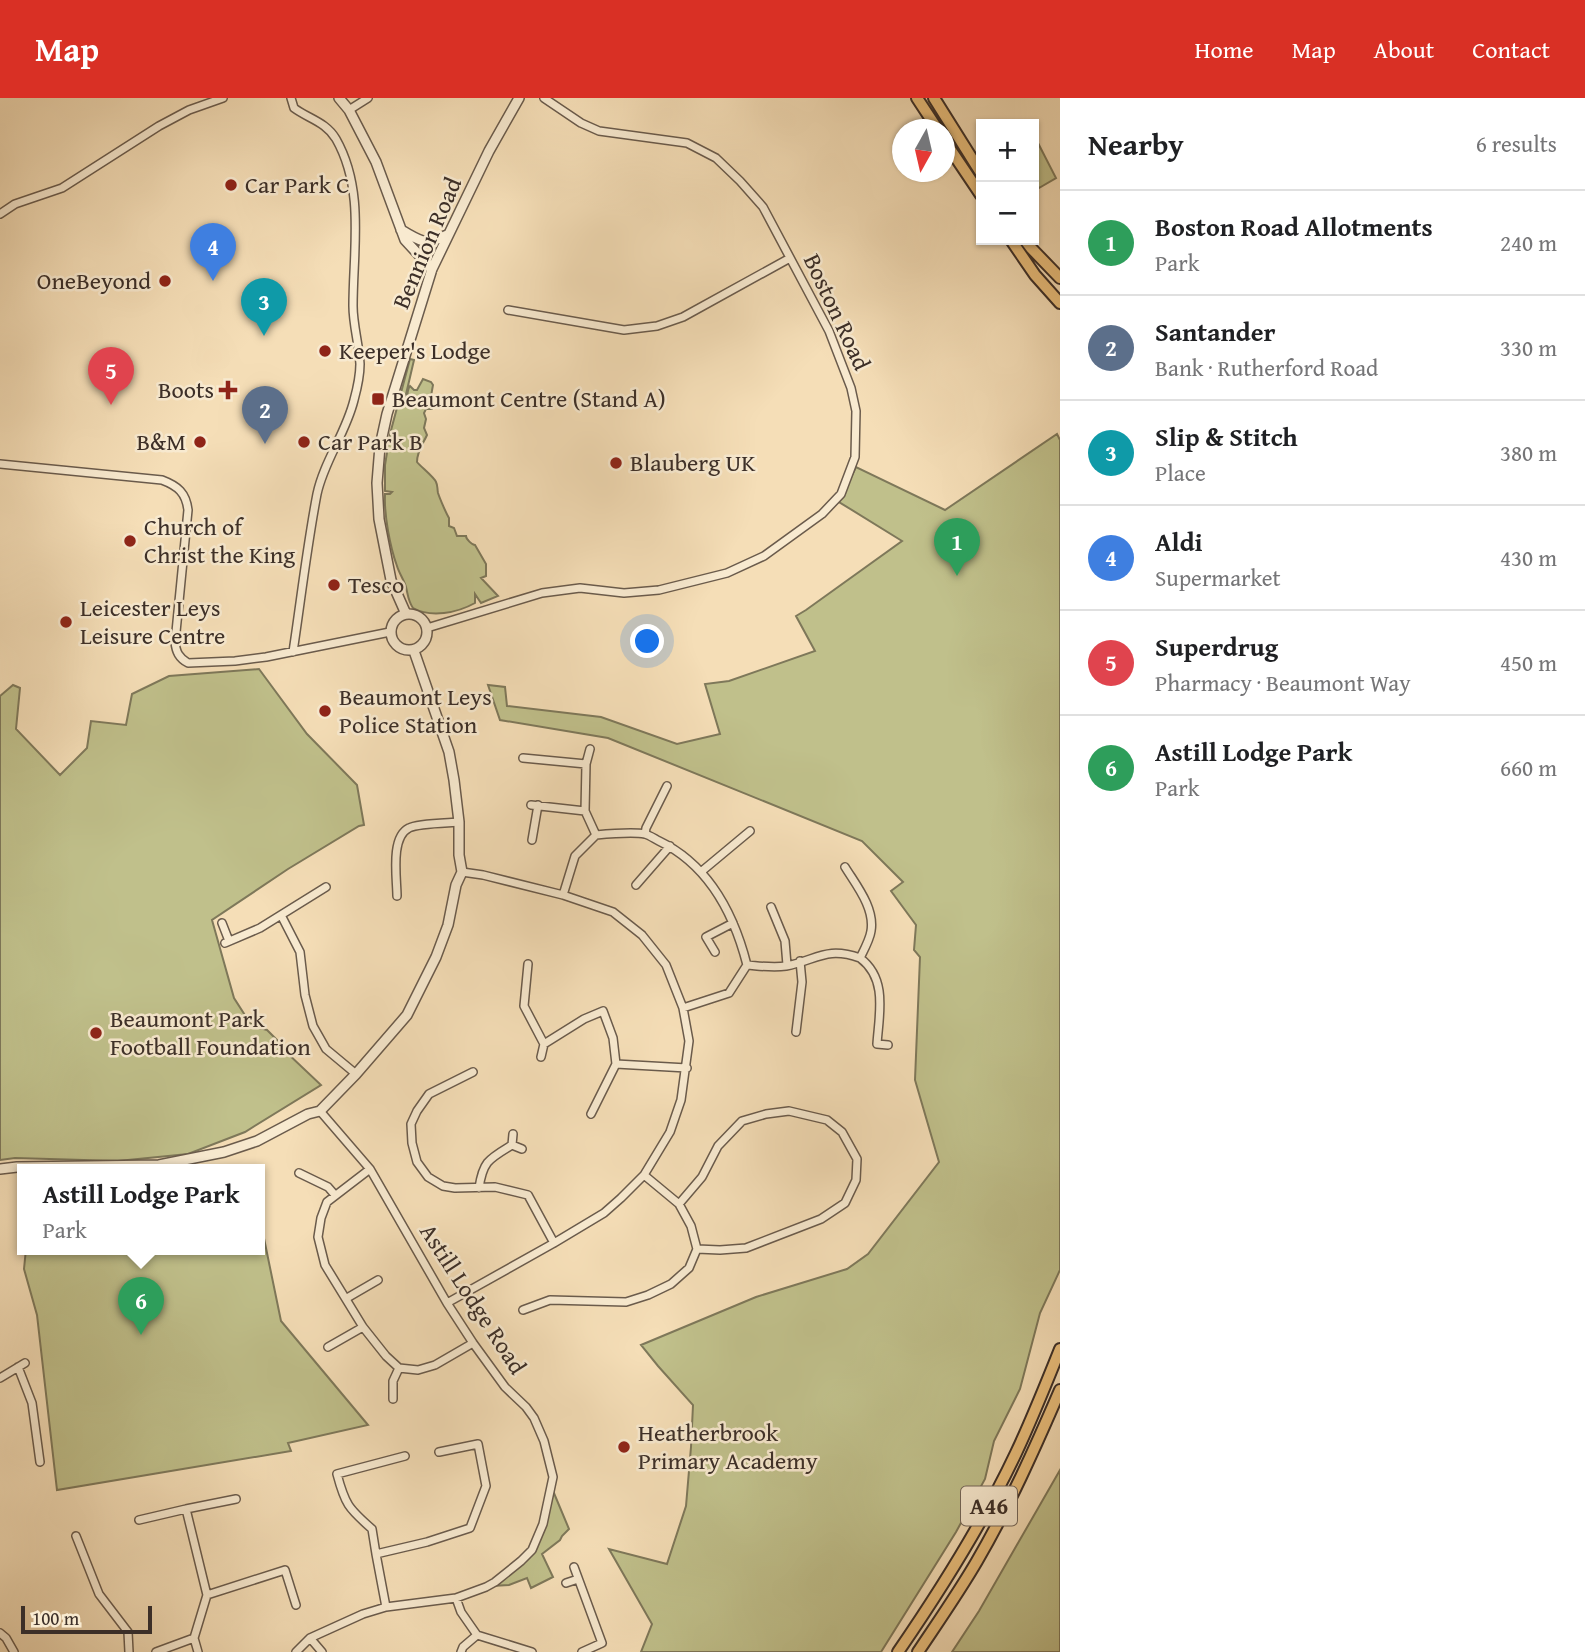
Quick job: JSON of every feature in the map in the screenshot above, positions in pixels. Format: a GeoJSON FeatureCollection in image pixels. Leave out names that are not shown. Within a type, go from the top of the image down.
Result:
{"type":"FeatureCollection","features":[{"type":"Feature","properties":{"kind":"main road"},"geometry":{"type":"LineString","coordinates":[[917,98],[931,119]]}},
{"type":"Feature","properties":{"kind":"main road"},"geometry":{"type":"LineString","coordinates":[[934,98],[976,166]]}},
{"type":"Feature","properties":{"kind":"main road"},"geometry":{"type":"LineString","coordinates":[[955,156],[976,188]]}},
{"type":"Feature","properties":{"kind":"main road"},"geometry":{"type":"LineString","coordinates":[[1014,245],[1035,275],[1060,303]]}},
{"type":"Feature","properties":{"kind":"main road"},"geometry":{"type":"LineString","coordinates":[[1029,245],[1060,278]]}},
{"type":"Feature","properties":{"kind":"main road","name":"A46"},"geometry":{"type":"LineString","coordinates":[[898,1652],[978,1527],[1016,1452],[1060,1349]]}},
{"type":"Feature","properties":{"kind":"main road","name":"A46"},"geometry":{"type":"LineString","coordinates":[[918,1652],[994,1529],[1033,1452],[1060,1390]]}},
{"type":"Feature","properties":{"kind":"street"},"geometry":{"type":"LineString","coordinates":[[0,214],[15,204],[62,188],[159,126],[189,110],[223,98]]}},
{"type":"Feature","properties":{"kind":"street"},"geometry":{"type":"LineString","coordinates":[[291,98],[294,108],[330,130],[350,173],[355,199],[353,307],[359,363],[358,383],[349,417],[324,470],[317,495],[293,652]]}},
{"type":"Feature","properties":{"kind":"street"},"geometry":{"type":"LineString","coordinates":[[340,98],[376,162],[405,240],[432,269]]}},
{"type":"Feature","properties":{"kind":"street"},"geometry":{"type":"LineString","coordinates":[[349,110],[368,98]]}},
{"type":"Feature","properties":{"kind":"street","name":"Bennion Road"},"geometry":{"type":"LineString","coordinates":[[406,614],[391,580],[379,519],[377,483],[380,446],[387,414],[432,269],[489,151],[519,98]]}},
{"type":"Feature","properties":{"kind":"street","name":"Boston Road"},"geometry":{"type":"LineString","coordinates":[[427,628],[542,593],[580,589],[624,593],[659,590],[727,573],[764,555],[822,514],[841,494],[855,457],[856,411],[851,388],[829,331],[763,207],[716,158],[687,143],[599,131],[544,98]]}},
{"type":"Feature","properties":{"kind":"street"},"geometry":{"type":"LineString","coordinates":[[400,229],[431,243],[447,235]]}},
{"type":"Feature","properties":{"kind":"street"},"geometry":{"type":"LineString","coordinates":[[508,310],[624,330],[657,326],[683,317],[790,258]]}},
{"type":"Feature","properties":{"kind":"street"},"geometry":{"type":"LineString","coordinates":[[0,464],[162,480],[178,488],[184,495],[188,510],[175,642],[178,655],[188,663],[264,657],[390,632]]}},
{"type":"Feature","properties":{"kind":"street"},"geometry":{"type":"LineString","coordinates":[[406,614],[417,615],[427,628],[423,645],[408,651],[393,643],[390,632],[395,620],[406,614]]}},
{"type":"Feature","properties":{"kind":"street"},"geometry":{"type":"LineString","coordinates":[[164,1164],[235,1149],[257,1141],[308,1114],[320,1111],[407,1015],[436,957],[448,925],[456,885],[463,872],[449,752],[414,650]]}},
{"type":"Feature","properties":{"kind":"street"},"geometry":{"type":"LineString","coordinates":[[590,749],[586,764],[585,811],[596,835]]}},
{"type":"Feature","properties":{"kind":"street"},"geometry":{"type":"LineString","coordinates":[[523,758],[586,764]]}},
{"type":"Feature","properties":{"kind":"street"},"geometry":{"type":"LineString","coordinates":[[645,834],[667,786]]}},
{"type":"Feature","properties":{"kind":"street"},"geometry":{"type":"LineString","coordinates":[[532,840],[534,805],[585,811]]}},
{"type":"Feature","properties":{"kind":"street"},"geometry":{"type":"LineString","coordinates":[[397,896],[396,850],[403,833],[418,826],[459,822]]}},
{"type":"Feature","properties":{"kind":"street"},"geometry":{"type":"LineString","coordinates":[[702,871],[750,831]]}},
{"type":"Feature","properties":{"kind":"street"},"geometry":{"type":"LineString","coordinates":[[563,895],[575,856],[596,835],[645,834],[670,846],[702,871],[728,911],[741,939],[747,965],[729,993],[683,1008]]}},
{"type":"Feature","properties":{"kind":"street"},"geometry":{"type":"LineString","coordinates":[[636,885],[670,846]]}},
{"type":"Feature","properties":{"kind":"street"},"geometry":{"type":"LineString","coordinates":[[845,867],[870,913],[871,930],[860,958]]}},
{"type":"Feature","properties":{"kind":"street"},"geometry":{"type":"LineString","coordinates":[[447,1303],[604,1213],[644,1175],[670,1132],[681,1100],[689,1041],[683,1008],[666,965],[642,935],[613,912],[563,895],[463,872]]}},
{"type":"Feature","properties":{"kind":"street"},"geometry":{"type":"LineString","coordinates":[[222,923],[227,942],[260,928],[326,887]]}},
{"type":"Feature","properties":{"kind":"street"},"geometry":{"type":"LineString","coordinates":[[771,907],[785,941],[787,965]]}},
{"type":"Feature","properties":{"kind":"street"},"geometry":{"type":"LineString","coordinates":[[281,915],[300,952],[305,995],[313,1026],[326,1049],[356,1074]]}},
{"type":"Feature","properties":{"kind":"street"},"geometry":{"type":"LineString","coordinates":[[715,952],[706,937],[733,923]]}},
{"type":"Feature","properties":{"kind":"street"},"geometry":{"type":"LineString","coordinates":[[747,965],[787,965],[832,952],[848,953],[860,958],[875,973],[881,993],[877,1044],[888,1045]]}},
{"type":"Feature","properties":{"kind":"street"},"geometry":{"type":"LineString","coordinates":[[796,1032],[802,982],[800,961]]}},
{"type":"Feature","properties":{"kind":"street"},"geometry":{"type":"LineString","coordinates":[[528,964],[524,1006],[544,1044],[541,1057]]}},
{"type":"Feature","properties":{"kind":"street"},"geometry":{"type":"LineString","coordinates":[[544,1044],[584,1019],[603,1011],[613,1038],[616,1064],[591,1114]]}},
{"type":"Feature","properties":{"kind":"street"},"geometry":{"type":"LineString","coordinates":[[616,1064],[687,1068]]}},
{"type":"Feature","properties":{"kind":"street"},"geometry":{"type":"LineString","coordinates":[[473,1072],[429,1094],[417,1111],[411,1124],[417,1162],[428,1177],[443,1186],[495,1187],[528,1195],[554,1243]]}},
{"type":"Feature","properties":{"kind":"street","name":"Astill Lodge Road"},"geometry":{"type":"LineString","coordinates":[[296,1652],[310,1638],[363,1614],[456,1598],[495,1582],[532,1550],[543,1524],[553,1477],[544,1441],[534,1418],[505,1387],[473,1343],[370,1169],[320,1111]]}},
{"type":"Feature","properties":{"kind":"street"},"geometry":{"type":"LineString","coordinates":[[679,1204],[702,1177],[718,1146],[742,1121],[766,1114],[789,1111],[827,1120],[842,1132],[857,1159],[856,1180],[845,1203],[821,1219],[746,1248],[696,1249]]}},
{"type":"Feature","properties":{"kind":"street"},"geometry":{"type":"LineString","coordinates":[[512,1145],[513,1134]]}},
{"type":"Feature","properties":{"kind":"street"},"geometry":{"type":"LineString","coordinates":[[479,1188],[481,1172],[489,1159],[512,1145]]}},
{"type":"Feature","properties":{"kind":"street"},"geometry":{"type":"LineString","coordinates":[[512,1145],[522,1149]]}},
{"type":"Feature","properties":{"kind":"street"},"geometry":{"type":"LineString","coordinates":[[370,1169],[327,1202],[318,1237],[325,1265],[363,1327],[399,1368],[418,1370],[435,1365],[473,1343]]}},
{"type":"Feature","properties":{"kind":"street"},"geometry":{"type":"LineString","coordinates":[[299,1173],[328,1187],[335,1195]]}},
{"type":"Feature","properties":{"kind":"street"},"geometry":{"type":"LineString","coordinates":[[523,1310],[550,1300],[626,1301],[648,1295],[671,1283],[689,1268],[696,1249],[691,1226],[679,1204],[644,1175]]}},
{"type":"Feature","properties":{"kind":"street"},"geometry":{"type":"LineString","coordinates":[[347,1298],[378,1280]]}},
{"type":"Feature","properties":{"kind":"street"},"geometry":{"type":"LineString","coordinates":[[328,1348],[363,1327]]}},
{"type":"Feature","properties":{"kind":"street"},"geometry":{"type":"LineString","coordinates":[[0,1378],[21,1365],[32,1404],[40,1462]]}},
{"type":"Feature","properties":{"kind":"street"},"geometry":{"type":"LineString","coordinates":[[393,1399],[393,1381],[399,1368]]}},
{"type":"Feature","properties":{"kind":"street"},"geometry":{"type":"LineString","coordinates":[[376,1554],[470,1528],[486,1486],[478,1444],[439,1452]]}},
{"type":"Feature","properties":{"kind":"street"},"geometry":{"type":"LineString","coordinates":[[386,1608],[372,1529],[353,1513],[344,1498],[337,1474],[405,1456]]}},
{"type":"Feature","properties":{"kind":"street"},"geometry":{"type":"LineString","coordinates":[[139,1520],[236,1499]]}},
{"type":"Feature","properties":{"kind":"street"},"geometry":{"type":"LineString","coordinates":[[186,1509],[207,1595],[194,1638],[198,1652]]}},
{"type":"Feature","properties":{"kind":"street"},"geometry":{"type":"LineString","coordinates":[[76,1536],[99,1594],[128,1632],[129,1652]]}},
{"type":"Feature","properties":{"kind":"street"},"geometry":{"type":"LineString","coordinates":[[574,1567],[606,1652]]}},
{"type":"Feature","properties":{"kind":"street"},"geometry":{"type":"LineString","coordinates":[[207,1595],[285,1570],[296,1605]]}},
{"type":"Feature","properties":{"kind":"street"},"geometry":{"type":"LineString","coordinates":[[566,1583],[578,1579]]}},
{"type":"Feature","properties":{"kind":"street"},"geometry":{"type":"LineString","coordinates":[[456,1598],[461,1612],[477,1635],[532,1652]]}},
{"type":"Feature","properties":{"kind":"street"},"geometry":{"type":"LineString","coordinates":[[0,1633],[14,1652]]}},
{"type":"Feature","properties":{"kind":"street"},"geometry":{"type":"LineString","coordinates":[[461,1652],[477,1635]]}},
{"type":"Feature","properties":{"kind":"street"},"geometry":{"type":"LineString","coordinates":[[156,1652],[194,1638]]}},
{"type":"Feature","properties":{"kind":"street"},"geometry":{"type":"LineString","coordinates":[[310,1638],[321,1652]]}},
{"type":"Feature","properties":{"kind":"street"},"geometry":{"type":"LineString","coordinates":[[582,1652],[602,1643]]}},
{"type":"Feature","properties":{"kind":"green space"},"geometry":{"type":"Polygon","coordinates":[[[1039,145],[1056,178],[1039,188],[1039,145]]]}},
{"type":"Feature","properties":{"kind":"green space"},"geometry":{"type":"Polygon","coordinates":[[[410,359],[414,360],[404,403],[410,386],[417,390],[423,379],[433,385],[431,396],[434,398],[432,409],[426,409],[424,413],[427,435],[417,462],[436,482],[449,518],[449,526],[454,528],[457,536],[466,536],[469,542],[475,545],[486,564],[486,576],[481,578],[498,596],[481,603],[475,594],[475,603],[444,613],[428,613],[411,605],[394,558],[387,521],[385,494],[392,492],[385,491],[385,465],[390,434],[410,359]]]}},
{"type":"Feature","properties":{"kind":"green space"},"geometry":{"type":"Polygon","coordinates":[[[1057,434],[1060,440],[1060,1270],[1040,1313],[1020,1389],[994,1441],[985,1479],[956,1532],[881,1652],[641,1652],[652,1624],[609,1549],[667,1564],[686,1506],[693,1405],[641,1345],[756,1297],[847,1269],[868,1254],[939,1162],[915,1080],[920,957],[914,950],[916,925],[891,891],[903,882],[862,841],[608,738],[500,720],[488,685],[505,687],[507,706],[601,717],[677,744],[720,734],[705,684],[729,681],[815,651],[796,616],[902,541],[839,502],[856,467],[945,510],[1057,434]]]}},
{"type":"Feature","properties":{"kind":"green space"},"geometry":{"type":"Polygon","coordinates":[[[259,669],[307,734],[357,785],[364,825],[288,869],[212,920],[234,998],[250,1023],[267,1030],[321,1085],[245,1132],[188,1154],[118,1161],[15,1158],[0,1160],[0,696],[13,685],[20,688],[16,729],[60,775],[87,748],[91,721],[126,725],[132,694],[169,676],[259,669]]]}},
{"type":"Feature","properties":{"kind":"green space"},"geometry":{"type":"Polygon","coordinates":[[[265,1243],[281,1321],[368,1425],[288,1443],[291,1451],[57,1490],[37,1315],[24,1269],[25,1255],[265,1255],[265,1243]]]}},
{"type":"Feature","properties":{"kind":"green space"},"geometry":{"type":"Polygon","coordinates":[[[1060,1470],[1060,1652],[952,1652],[979,1611],[1060,1470]]]}},
{"type":"Feature","properties":{"kind":"green space"},"geometry":{"type":"Polygon","coordinates":[[[551,1486],[569,1529],[542,1554],[553,1577],[531,1588],[527,1578],[509,1585],[490,1586],[532,1550],[551,1486]]]}},
{"type":"Feature","properties":{"kind":"place","name":"Car Park C"},"geometry":{"type":"Point","coordinates":[231,185]}},
{"type":"Feature","properties":{"kind":"place","name":"OneBeyond"},"geometry":{"type":"Point","coordinates":[165,281]}},
{"type":"Feature","properties":{"kind":"place","name":"Aldi"},"geometry":{"type":"Point","coordinates":[213,281]}},
{"type":"Feature","properties":{"kind":"place","name":"Slip & Stitch"},"geometry":{"type":"Point","coordinates":[264,336]}},
{"type":"Feature","properties":{"kind":"place","name":"Keeper's Lodge"},"geometry":{"type":"Point","coordinates":[325,351]}},
{"type":"Feature","properties":{"kind":"place","name":"Boots"},"geometry":{"type":"Point","coordinates":[228,390]}},
{"type":"Feature","properties":{"kind":"place","name":"Beaumont Centre (Stand A)"},"geometry":{"type":"Point","coordinates":[378,399]}},
{"type":"Feature","properties":{"kind":"place","name":"Superdrug"},"geometry":{"type":"Point","coordinates":[111,405]}},
{"type":"Feature","properties":{"kind":"place","name":"B&M"},"geometry":{"type":"Point","coordinates":[200,442]}},
{"type":"Feature","properties":{"kind":"place","name":"Car Park B"},"geometry":{"type":"Point","coordinates":[304,442]}},
{"type":"Feature","properties":{"kind":"place","name":"Santander"},"geometry":{"type":"Point","coordinates":[265,444]}},
{"type":"Feature","properties":{"kind":"place","name":"Blauberg UK"},"geometry":{"type":"Point","coordinates":[616,463]}},
{"type":"Feature","properties":{"kind":"place","name":"Church of Christ the King"},"geometry":{"type":"Point","coordinates":[130,541]}},
{"type":"Feature","properties":{"kind":"place","name":"Boston Road Allotments"},"geometry":{"type":"Point","coordinates":[957,576]}},
{"type":"Feature","properties":{"kind":"place","name":"Tesco"},"geometry":{"type":"Point","coordinates":[334,585]}},
{"type":"Feature","properties":{"kind":"place","name":"Leicester Leys Leisure Centre"},"geometry":{"type":"Point","coordinates":[66,622]}},
{"type":"Feature","properties":{"kind":"place","name":"Beaumont Leys Police Station"},"geometry":{"type":"Point","coordinates":[325,711]}},
{"type":"Feature","properties":{"kind":"place","name":"Beaumont Park Football Foundation"},"geometry":{"type":"Point","coordinates":[96,1033]}},
{"type":"Feature","properties":{"kind":"place","name":"Astill Lodge Park"},"geometry":{"type":"Point","coordinates":[141,1335]}},
{"type":"Feature","properties":{"kind":"place","name":"Heatherbrook Primary Academy"},"geometry":{"type":"Point","coordinates":[624,1447]}}]}
